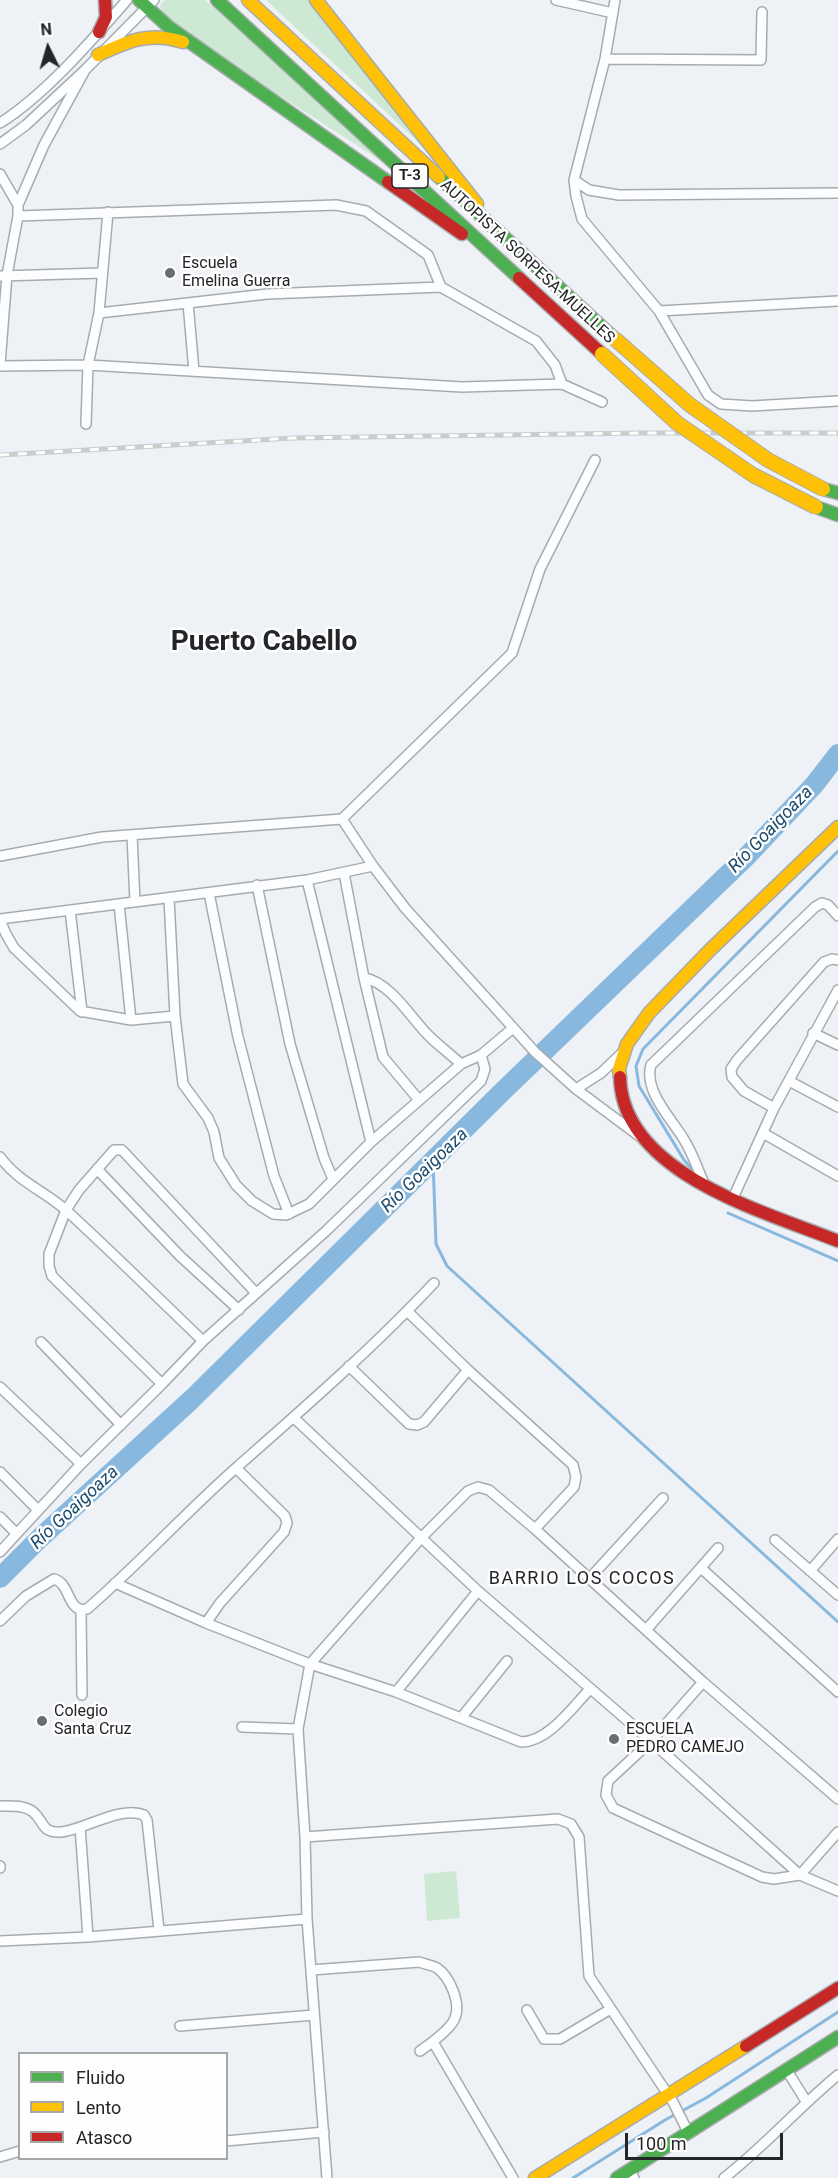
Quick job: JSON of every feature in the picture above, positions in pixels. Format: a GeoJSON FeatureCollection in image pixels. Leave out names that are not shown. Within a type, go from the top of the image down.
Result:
{"type":"FeatureCollection","features":[{"type":"Feature","properties":{"kind":"main road"},"geometry":{"type":"LineString","coordinates":[[99,32],[106,17],[105,0]]}},
{"type":"Feature","properties":{"kind":"main road","name":"AUTOPISTA SORPESA-MUELLES"},"geometry":{"type":"LineString","coordinates":[[217,0],[677,423],[753,475],[816,507],[838,515]]}},
{"type":"Feature","properties":{"kind":"main road","name":"AUTOPISTA SORPESA-MUELLES"},"geometry":{"type":"LineString","coordinates":[[248,0],[504,239],[690,405],[768,460],[823,489],[838,493]]}},
{"type":"Feature","properties":{"kind":"main road"},"geometry":{"type":"LineString","coordinates":[[316,0],[504,239]]}},
{"type":"Feature","properties":{"kind":"main road"},"geometry":{"type":"LineString","coordinates":[[147,2],[170,28],[517,274]]}},
{"type":"Feature","properties":{"kind":"main road"},"geometry":{"type":"LineString","coordinates":[[98,55],[135,39],[153,36],[169,36],[201,50]]}},
{"type":"Feature","properties":{"kind":"main road"},"geometry":{"type":"LineString","coordinates":[[838,827],[692,967],[638,1025],[623,1052],[620,1086],[630,1116],[646,1142],[671,1165],[705,1186],[838,1241]]}},
{"type":"Feature","properties":{"kind":"main road"},"geometry":{"type":"LineString","coordinates":[[535,2178],[670,2099],[838,1988]]}},
{"type":"Feature","properties":{"kind":"main road"},"geometry":{"type":"LineString","coordinates":[[627,2175],[686,2128],[838,2037]]}},
{"type":"Feature","properties":{"kind":"street"},"geometry":{"type":"LineString","coordinates":[[0,123],[17,112],[99,32],[128,0]]}},
{"type":"Feature","properties":{"kind":"street"},"geometry":{"type":"LineString","coordinates":[[556,0],[613,13]]}},
{"type":"Feature","properties":{"kind":"street"},"geometry":{"type":"LineString","coordinates":[[615,0],[605,59],[574,180],[582,219],[659,311],[708,395],[721,404],[752,406],[838,401]]}},
{"type":"Feature","properties":{"kind":"street"},"geometry":{"type":"LineString","coordinates":[[0,144],[26,125],[85,70],[147,2]]}},
{"type":"Feature","properties":{"kind":"street"},"geometry":{"type":"LineString","coordinates":[[605,59],[760,60],[762,12]]}},
{"type":"Feature","properties":{"kind":"street"},"geometry":{"type":"LineString","coordinates":[[85,70],[44,145],[18,205],[18,216],[3,276],[0,365],[88,365],[462,387],[562,384],[602,402]]}},
{"type":"Feature","properties":{"kind":"street"},"geometry":{"type":"LineString","coordinates":[[0,174],[18,205]]}},
{"type":"Feature","properties":{"kind":"street"},"geometry":{"type":"LineString","coordinates":[[574,180],[589,190],[618,195],[838,193]]}},
{"type":"Feature","properties":{"kind":"street"},"geometry":{"type":"LineString","coordinates":[[18,216],[336,206],[366,211],[428,255],[441,286]]}},
{"type":"Feature","properties":{"kind":"street"},"geometry":{"type":"LineString","coordinates":[[86,424],[88,365],[99,313],[108,212]]}},
{"type":"Feature","properties":{"kind":"street"},"geometry":{"type":"LineString","coordinates":[[3,276],[102,273]]}},
{"type":"Feature","properties":{"kind":"street"},"geometry":{"type":"LineString","coordinates":[[99,313],[267,294],[441,286],[536,341],[555,364],[562,384]]}},
{"type":"Feature","properties":{"kind":"street"},"geometry":{"type":"LineString","coordinates":[[659,311],[838,301]]}},
{"type":"Feature","properties":{"kind":"street"},"geometry":{"type":"LineString","coordinates":[[188,303],[194,371]]}},
{"type":"Feature","properties":{"kind":"street"},"geometry":{"type":"LineString","coordinates":[[0,856],[102,837],[342,819],[512,653],[540,569],[595,460]]}},
{"type":"Feature","properties":{"kind":"street"},"geometry":{"type":"LineString","coordinates":[[342,819],[373,866],[405,908],[535,1052],[576,1089],[646,1142]]}},
{"type":"Feature","properties":{"kind":"street"},"geometry":{"type":"LineString","coordinates":[[132,835],[135,902]]}},
{"type":"Feature","properties":{"kind":"street"},"geometry":{"type":"LineString","coordinates":[[175,1016],[131,1020],[82,1012],[14,948],[0,920],[308,880],[373,866]]}},
{"type":"Feature","properties":{"kind":"street"},"geometry":{"type":"LineString","coordinates":[[344,873],[364,978],[383,1056],[419,1100]]}},
{"type":"Feature","properties":{"kind":"street"},"geometry":{"type":"LineString","coordinates":[[308,880],[371,1142]]}},
{"type":"Feature","properties":{"kind":"street"},"geometry":{"type":"LineString","coordinates":[[257,885],[290,1044],[324,1158],[333,1179]]}},
{"type":"Feature","properties":{"kind":"street"},"geometry":{"type":"LineString","coordinates":[[209,893],[238,1037],[274,1176],[289,1214]]}},
{"type":"Feature","properties":{"kind":"street"},"geometry":{"type":"LineString","coordinates":[[169,898],[175,1016],[183,1084],[210,1122],[216,1152],[237,1185],[252,1201],[273,1214],[289,1214],[309,1204],[371,1142],[419,1100],[461,1064],[481,1055],[513,1028]]}},
{"type":"Feature","properties":{"kind":"street"},"geometry":{"type":"LineString","coordinates":[[705,1186],[685,1141],[652,1088],[649,1072],[651,1065],[815,907],[822,903],[828,905],[838,916]]}},
{"type":"Feature","properties":{"kind":"street"},"geometry":{"type":"LineString","coordinates":[[119,904],[131,1020]]}},
{"type":"Feature","properties":{"kind":"street"},"geometry":{"type":"LineString","coordinates":[[70,910],[82,1012]]}},
{"type":"Feature","properties":{"kind":"street"},"geometry":{"type":"LineString","coordinates":[[774,1108],[744,1091],[732,1077],[731,1069],[824,962],[832,959],[838,960]]}},
{"type":"Feature","properties":{"kind":"street"},"geometry":{"type":"LineString","coordinates":[[364,978],[379,983],[428,1035],[461,1064]]}},
{"type":"Feature","properties":{"kind":"street"},"geometry":{"type":"LineString","coordinates":[[733,1198],[774,1108],[838,990]]}},
{"type":"Feature","properties":{"kind":"street"},"geometry":{"type":"LineString","coordinates":[[813,1033],[838,1045]]}},
{"type":"Feature","properties":{"kind":"street"},"geometry":{"type":"LineString","coordinates":[[576,1089],[601,1073],[623,1052]]}},
{"type":"Feature","properties":{"kind":"street"},"geometry":{"type":"LineString","coordinates":[[0,1552],[81,1464],[203,1341],[326,1231],[481,1081],[485,1069],[481,1055]]}},
{"type":"Feature","properties":{"kind":"street"},"geometry":{"type":"LineString","coordinates":[[789,1081],[838,1107]]}},
{"type":"Feature","properties":{"kind":"street"},"geometry":{"type":"LineString","coordinates":[[763,1133],[838,1176]]}},
{"type":"Feature","properties":{"kind":"street"},"geometry":{"type":"LineString","coordinates":[[162,1384],[52,1276],[49,1266],[50,1254],[66,1210],[79,1190],[114,1150],[122,1150],[256,1293]]}},
{"type":"Feature","properties":{"kind":"street"},"geometry":{"type":"LineString","coordinates":[[0,1157],[22,1179],[66,1210],[203,1341]]}},
{"type":"Feature","properties":{"kind":"street"},"geometry":{"type":"LineString","coordinates":[[97,1169],[180,1256],[239,1310]]}},
{"type":"Feature","properties":{"kind":"street"},"geometry":{"type":"LineString","coordinates":[[0,1621],[26,1596],[54,1579],[60,1582],[75,1608],[81,1611],[87,1609],[236,1468],[294,1418],[407,1311],[434,1282]]}},
{"type":"Feature","properties":{"kind":"street"},"geometry":{"type":"LineString","coordinates":[[407,1311],[573,1465],[576,1477],[574,1487],[535,1529]]}},
{"type":"Feature","properties":{"kind":"street"},"geometry":{"type":"LineString","coordinates":[[40,1342],[121,1425]]}},
{"type":"Feature","properties":{"kind":"street"},"geometry":{"type":"LineString","coordinates":[[349,1366],[409,1424],[417,1425],[424,1422],[468,1370]]}},
{"type":"Feature","properties":{"kind":"street"},"geometry":{"type":"LineString","coordinates":[[0,1387],[81,1464]]}},
{"type":"Feature","properties":{"kind":"street"},"geometry":{"type":"LineString","coordinates":[[294,1418],[478,1592],[651,1741],[800,1875],[838,1891]]}},
{"type":"Feature","properties":{"kind":"street"},"geometry":{"type":"LineString","coordinates":[[206,1623],[220,1603],[287,1526],[285,1516],[236,1468]]}},
{"type":"Feature","properties":{"kind":"street"},"geometry":{"type":"LineString","coordinates":[[0,1472],[38,1509]]}},
{"type":"Feature","properties":{"kind":"street"},"geometry":{"type":"LineString","coordinates":[[327,2178],[307,1919],[305,1837],[298,1728],[310,1664],[421,1538],[468,1491],[478,1487],[489,1490],[703,1682],[838,1799]]}},
{"type":"Feature","properties":{"kind":"street"},"geometry":{"type":"LineString","coordinates":[[589,1579],[663,1498]]}},
{"type":"Feature","properties":{"kind":"street"},"geometry":{"type":"LineString","coordinates":[[0,1517],[16,1533]]}},
{"type":"Feature","properties":{"kind":"street"},"geometry":{"type":"LineString","coordinates":[[810,1571],[838,1539]]}},
{"type":"Feature","properties":{"kind":"street"},"geometry":{"type":"LineString","coordinates":[[775,1540],[838,1595]]}},
{"type":"Feature","properties":{"kind":"street"},"geometry":{"type":"LineString","coordinates":[[646,1630],[718,1548]]}},
{"type":"Feature","properties":{"kind":"street"},"geometry":{"type":"LineString","coordinates":[[701,1568],[838,1692]]}},
{"type":"Feature","properties":{"kind":"street"},"geometry":{"type":"LineString","coordinates":[[115,1583],[206,1623],[310,1664],[396,1692],[521,1742],[532,1742],[543,1737],[590,1689]]}},
{"type":"Feature","properties":{"kind":"street"},"geometry":{"type":"LineString","coordinates":[[396,1692],[478,1592]]}},
{"type":"Feature","properties":{"kind":"street"},"geometry":{"type":"LineString","coordinates":[[81,1611],[82,1695]]}},
{"type":"Feature","properties":{"kind":"street"},"geometry":{"type":"LineString","coordinates":[[460,1718],[507,1661]]}},
{"type":"Feature","properties":{"kind":"street"},"geometry":{"type":"LineString","coordinates":[[703,1682],[651,1741],[608,1781],[606,1795],[613,1808],[762,1877],[774,1880],[800,1875],[838,1832]]}},
{"type":"Feature","properties":{"kind":"street"},"geometry":{"type":"LineString","coordinates":[[242,1727],[298,1728]]}},
{"type":"Feature","properties":{"kind":"street"},"geometry":{"type":"LineString","coordinates":[[0,1806],[30,1809],[51,1832],[68,1831],[140,1813],[145,1817],[159,1930]]}},
{"type":"Feature","properties":{"kind":"street"},"geometry":{"type":"LineString","coordinates":[[305,1837],[558,1819],[571,1824],[579,1837],[589,1976],[609,2010],[670,2099],[686,2128]]}},
{"type":"Feature","properties":{"kind":"street"},"geometry":{"type":"LineString","coordinates":[[80,1827],[88,1937]]}},
{"type":"Feature","properties":{"kind":"street"},"geometry":{"type":"LineString","coordinates":[[0,1941],[88,1937],[307,1919]]}},
{"type":"Feature","properties":{"kind":"street"},"geometry":{"type":"LineString","coordinates":[[311,1970],[419,1962],[436,1967],[446,1978],[457,2001],[455,2019],[433,2042],[420,2050]]}},
{"type":"Feature","properties":{"kind":"street"},"geometry":{"type":"LineString","coordinates":[[527,2010],[544,2039],[552,2040],[560,2039],[609,2010]]}},
{"type":"Feature","properties":{"kind":"street"},"geometry":{"type":"LineString","coordinates":[[180,2026],[314,2015]]}},
{"type":"Feature","properties":{"kind":"street"},"geometry":{"type":"LineString","coordinates":[[433,2042],[513,2178]]}},
{"type":"Feature","properties":{"kind":"street"},"geometry":{"type":"LineString","coordinates":[[786,2069],[806,2101]]}},
{"type":"Feature","properties":{"kind":"street"},"geometry":{"type":"LineString","coordinates":[[724,2178],[756,2153],[806,2101],[838,2075]]}},
{"type":"Feature","properties":{"kind":"street"},"geometry":{"type":"LineString","coordinates":[[228,2141],[324,2132]]}},
{"type":"Feature","properties":{"kind":"street"},"geometry":{"type":"LineString","coordinates":[[0,2157],[18,2152]]}},
{"type":"Feature","properties":{"kind":"green space"},"geometry":{"type":"Polygon","coordinates":[[[165,0],[205,0],[411,180],[199,44],[167,17],[159,6],[165,0]]]}},
{"type":"Feature","properties":{"kind":"green space"},"geometry":{"type":"Polygon","coordinates":[[[266,0],[317,0],[432,155],[266,0]]]}},
{"type":"Feature","properties":{"kind":"green space"},"geometry":{"type":"Polygon","coordinates":[[[456,1871],[460,1918],[427,1921],[424,1874],[456,1871]]]}},
{"type":"Feature","properties":{"kind":"waterway","name":"Río Goaigoaza"},"geometry":{"type":"LineString","coordinates":[[0,1578],[40,1538],[192,1399],[503,1091],[748,855],[814,785],[838,754]]}},
{"type":"Feature","properties":{"kind":"waterway"},"geometry":{"type":"LineString","coordinates":[[697,1174],[684,1160],[639,1086],[636,1066],[643,1049],[838,851]]}},
{"type":"Feature","properties":{"kind":"waterway"},"geometry":{"type":"LineString","coordinates":[[433,1161],[436,1244],[447,1266],[838,1622]]}},
{"type":"Feature","properties":{"kind":"waterway"},"geometry":{"type":"LineString","coordinates":[[728,1213],[838,1261]]}},
{"type":"Feature","properties":{"kind":"waterway"},"geometry":{"type":"LineString","coordinates":[[573,2178],[665,2120],[706,2098],[838,2012]]}},
{"type":"Feature","properties":{"kind":"railway"},"geometry":{"type":"LineString","coordinates":[[0,455],[293,438],[838,433]]}},
{"type":"Feature","properties":{"kind":"traffic: fast"},"geometry":{"type":"LineString","coordinates":[[139,0],[170,28],[388,182]]}},
{"type":"Feature","properties":{"kind":"traffic: fast"},"geometry":{"type":"LineString","coordinates":[[217,0],[519,278]]}},
{"type":"Feature","properties":{"kind":"traffic: fast"},"geometry":{"type":"LineString","coordinates":[[439,177],[615,339]]}},
{"type":"Feature","properties":{"kind":"traffic: fast"},"geometry":{"type":"LineString","coordinates":[[823,489],[838,493]]}},
{"type":"Feature","properties":{"kind":"traffic: fast"},"geometry":{"type":"LineString","coordinates":[[816,507],[838,515]]}},
{"type":"Feature","properties":{"kind":"traffic: fast"},"geometry":{"type":"LineString","coordinates":[[617,2178],[838,2037]]}},
{"type":"Feature","properties":{"kind":"traffic: slow"},"geometry":{"type":"LineString","coordinates":[[248,0],[439,177]]}},
{"type":"Feature","properties":{"kind":"traffic: slow"},"geometry":{"type":"LineString","coordinates":[[316,0],[477,204]]}},
{"type":"Feature","properties":{"kind":"traffic: slow"},"geometry":{"type":"LineString","coordinates":[[98,55],[139,39],[160,37],[183,42]]}},
{"type":"Feature","properties":{"kind":"traffic: slow"},"geometry":{"type":"LineString","coordinates":[[615,339],[690,405],[768,460],[823,489]]}},
{"type":"Feature","properties":{"kind":"traffic: slow"},"geometry":{"type":"LineString","coordinates":[[602,354],[677,423],[753,475],[816,507]]}},
{"type":"Feature","properties":{"kind":"traffic: slow"},"geometry":{"type":"LineString","coordinates":[[620,1077],[619,1069],[627,1044],[649,1013],[710,950],[838,827]]}},
{"type":"Feature","properties":{"kind":"traffic: slow"},"geometry":{"type":"LineString","coordinates":[[535,2178],[746,2046]]}},
{"type":"Feature","properties":{"kind":"traffic: jam"},"geometry":{"type":"LineString","coordinates":[[99,32],[106,17],[105,0]]}},
{"type":"Feature","properties":{"kind":"traffic: jam"},"geometry":{"type":"LineString","coordinates":[[388,182],[462,234]]}},
{"type":"Feature","properties":{"kind":"traffic: jam"},"geometry":{"type":"LineString","coordinates":[[519,278],[602,354]]}},
{"type":"Feature","properties":{"kind":"traffic: jam"},"geometry":{"type":"LineString","coordinates":[[620,1077],[627,1111],[645,1139],[671,1164],[738,1202],[838,1241]]}},
{"type":"Feature","properties":{"kind":"traffic: jam"},"geometry":{"type":"LineString","coordinates":[[746,2046],[838,1988]]}},
{"type":"Feature","properties":{"kind":"place","name":"Escuela Emelina Guerra"},"geometry":{"type":"Point","coordinates":[170,273]}},
{"type":"Feature","properties":{"kind":"place","name":"Colegio Santa Cruz"},"geometry":{"type":"Point","coordinates":[42,1721]}},
{"type":"Feature","properties":{"kind":"place","name":"ESCUELA PEDRO CAMEJO"},"geometry":{"type":"Point","coordinates":[614,1739]}},
{"type":"Feature","properties":{"kind":"district","name":"Puerto Cabello"},"geometry":{"type":"Point","coordinates":[264,643]}},
{"type":"Feature","properties":{"kind":"district","name":"BARRIO LOS COCOS"},"geometry":{"type":"Point","coordinates":[582,1579]}}]}
